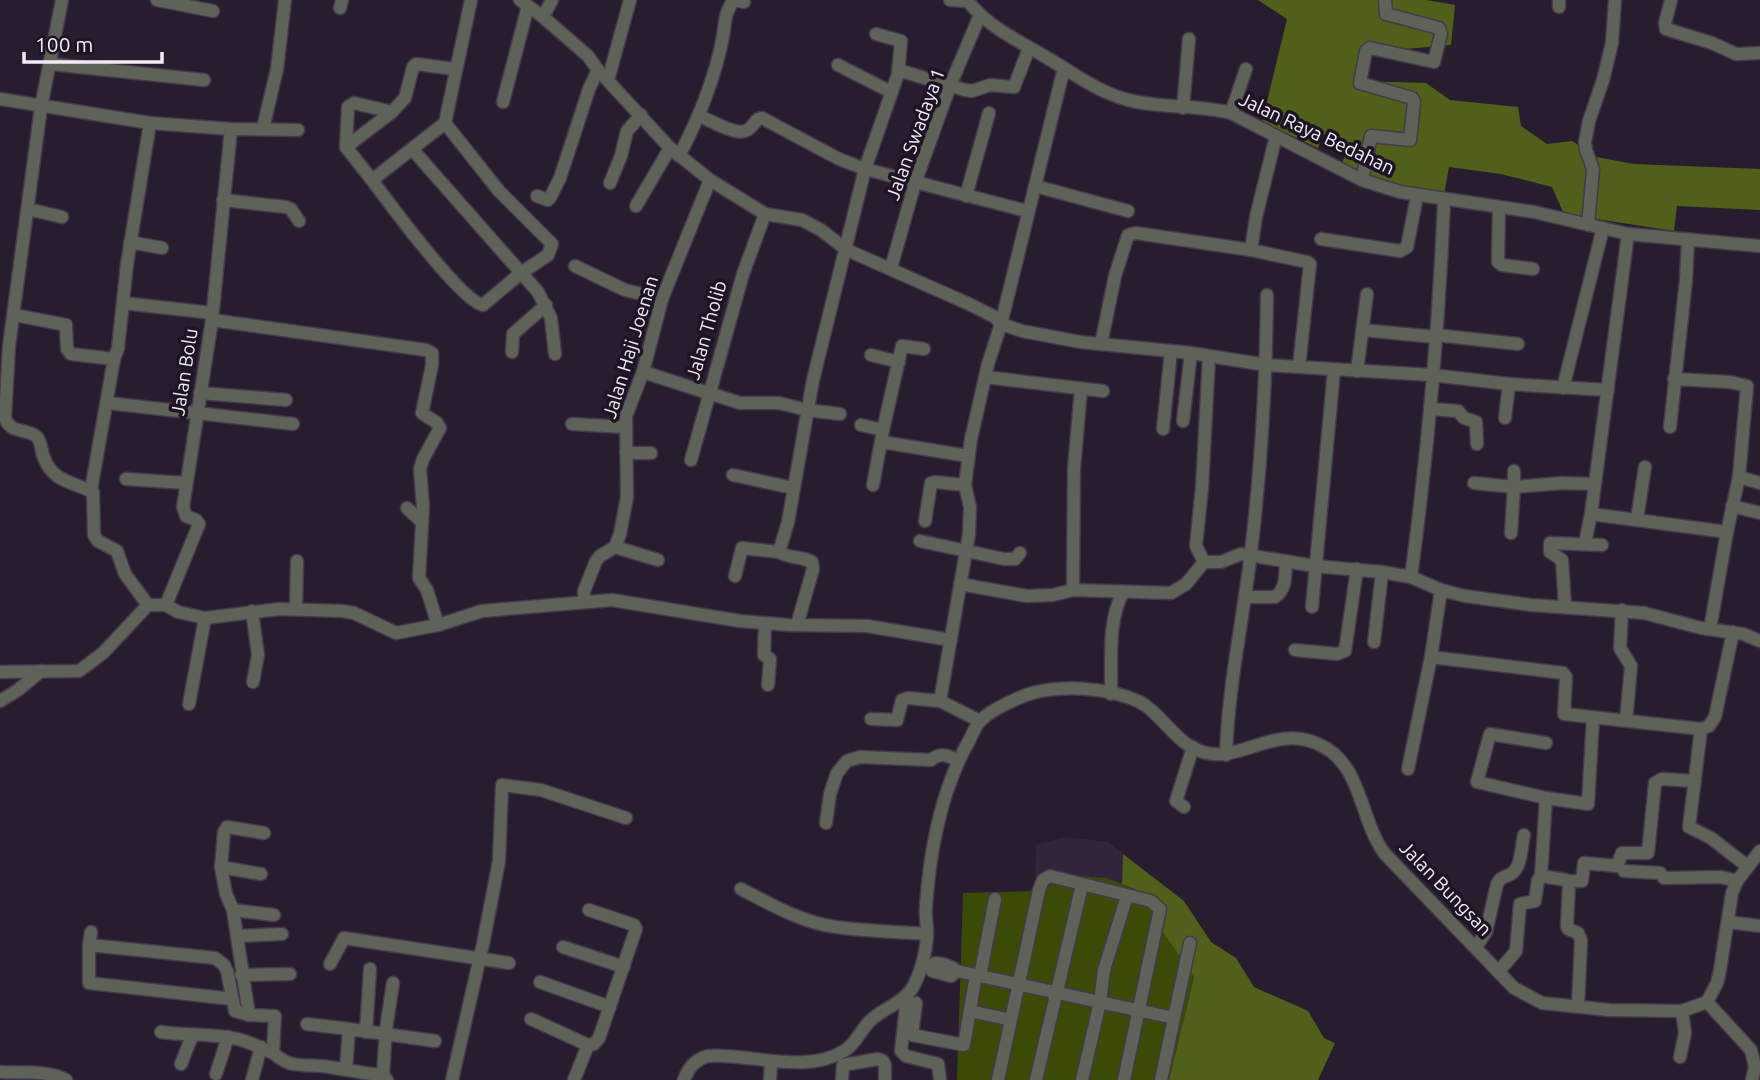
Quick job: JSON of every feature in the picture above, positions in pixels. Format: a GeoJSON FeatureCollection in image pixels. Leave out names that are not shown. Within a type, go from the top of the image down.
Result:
{"type":"FeatureCollection","features":[{"type":"Feature","properties":{"kind":"street"},"geometry":{"type":"LineString","coordinates":[[62,0],[41,107],[15,315],[5,346],[6,422],[15,430],[32,433],[37,437],[44,459],[56,476],[69,484],[91,491]]}},
{"type":"Feature","properties":{"kind":"street"},"geometry":{"type":"LineString","coordinates":[[157,0],[213,11]]}},
{"type":"Feature","properties":{"kind":"street"},"geometry":{"type":"LineString","coordinates":[[263,128],[277,69],[285,0]]}},
{"type":"Feature","properties":{"kind":"street"},"geometry":{"type":"LineString","coordinates":[[372,180],[445,123],[471,0]]}},
{"type":"Feature","properties":{"kind":"street"},"geometry":{"type":"LineString","coordinates":[[543,17],[552,0]]}},
{"type":"Feature","properties":{"kind":"street"},"geometry":{"type":"LineString","coordinates":[[608,80],[630,0]]}},
{"type":"Feature","properties":{"kind":"street"},"geometry":{"type":"LineString","coordinates":[[636,206],[699,116],[718,62],[726,13],[734,0],[744,2]]}},
{"type":"Feature","properties":{"kind":"street"},"geometry":{"type":"LineString","coordinates":[[950,0],[968,1]]}},
{"type":"Feature","properties":{"kind":"street"},"geometry":{"type":"LineString","coordinates":[[1362,180],[1371,136],[1410,140],[1414,102],[1412,98],[1360,83],[1366,51],[1370,48],[1434,62],[1441,34],[1439,28],[1386,14],[1385,0]]}},
{"type":"Feature","properties":{"kind":"street"},"geometry":{"type":"LineString","coordinates":[[1588,225],[1593,169],[1585,142],[1608,60],[1615,0]]}},
{"type":"Feature","properties":{"kind":"street"},"geometry":{"type":"LineString","coordinates":[[1671,0],[1666,29],[1712,43],[1736,54],[1760,53]]}},
{"type":"Feature","properties":{"kind":"street","name":"Jalan Raya Bedahan"},"geometry":{"type":"LineString","coordinates":[[968,1],[980,15],[1095,87],[1125,99],[1183,108],[1217,109],[1231,113],[1362,180],[1416,196],[1534,212],[1628,234],[1760,246]]}},
{"type":"Feature","properties":{"kind":"street"},"geometry":{"type":"LineString","coordinates":[[503,102],[524,3],[588,56],[675,152],[710,180],[765,214],[802,220],[821,230],[846,250],[995,317],[1001,324],[1022,331],[1101,344],[1191,353],[1266,365],[1433,375],[1509,384],[1608,390]]}},
{"type":"Feature","properties":{"kind":"street","name":"Jalan Swadaya 1"},"geometry":{"type":"LineString","coordinates":[[891,268],[915,183],[950,86],[980,15]]}},
{"type":"Feature","properties":{"kind":"street"},"geometry":{"type":"LineString","coordinates":[[779,552],[788,522],[807,410],[865,169],[898,70],[901,41],[876,34]]}},
{"type":"Feature","properties":{"kind":"street"},"geometry":{"type":"LineString","coordinates":[[1183,108],[1189,40]]}},
{"type":"Feature","properties":{"kind":"street"},"geometry":{"type":"LineString","coordinates":[[898,70],[972,91],[990,85],[1014,87],[1029,48]]}},
{"type":"Feature","properties":{"kind":"street"},"geometry":{"type":"LineString","coordinates":[[50,64],[204,80]]}},
{"type":"Feature","properties":{"kind":"street"},"geometry":{"type":"LineString","coordinates":[[346,147],[404,102],[412,67],[416,64],[455,69]]}},
{"type":"Feature","properties":{"kind":"street"},"geometry":{"type":"LineString","coordinates":[[838,65],[891,92]]}},
{"type":"Feature","properties":{"kind":"street"},"geometry":{"type":"LineString","coordinates":[[940,701],[966,550],[970,508],[965,485],[968,456],[985,377],[1001,324],[1064,68]]}},
{"type":"Feature","properties":{"kind":"street"},"geometry":{"type":"LineString","coordinates":[[1231,113],[1246,69]]}},
{"type":"Feature","properties":{"kind":"street"},"geometry":{"type":"LineString","coordinates":[[537,196],[548,200],[560,178],[582,109],[598,70]]}},
{"type":"Feature","properties":{"kind":"street"},"geometry":{"type":"LineString","coordinates":[[0,100],[150,124],[298,130]]}},
{"type":"Feature","properties":{"kind":"street"},"geometry":{"type":"LineString","coordinates":[[392,112],[350,104],[346,118],[346,147],[424,247],[478,305],[486,304],[521,273],[548,255],[552,244],[499,191],[445,123]]}},
{"type":"Feature","properties":{"kind":"street"},"geometry":{"type":"LineString","coordinates":[[965,196],[989,113]]}},
{"type":"Feature","properties":{"kind":"street"},"geometry":{"type":"LineString","coordinates":[[610,183],[627,131],[640,115]]}},
{"type":"Feature","properties":{"kind":"street"},"geometry":{"type":"LineString","coordinates":[[699,116],[743,132],[762,118],[839,159],[865,169],[1027,211]]}},
{"type":"Feature","properties":{"kind":"street"},"geometry":{"type":"LineString","coordinates":[[148,605],[125,574],[114,547],[98,541],[93,535],[94,498],[91,491],[118,348],[130,242],[150,124]]}},
{"type":"Feature","properties":{"kind":"street","name":"Jalan Bolu"},"geometry":{"type":"LineString","coordinates":[[166,605],[199,529],[198,521],[183,512],[212,316],[231,129]]}},
{"type":"Feature","properties":{"kind":"street"},"geometry":{"type":"LineString","coordinates":[[1251,250],[1256,217],[1276,136]]}},
{"type":"Feature","properties":{"kind":"street"},"geometry":{"type":"LineString","coordinates":[[412,149],[538,292],[546,305],[553,327],[555,354]]}},
{"type":"Feature","properties":{"kind":"street","name":"Jalan Haji Joenan"},"geometry":{"type":"LineString","coordinates":[[584,602],[584,591],[596,561],[615,547],[626,508],[626,416],[643,372],[662,299],[710,180]]}},
{"type":"Feature","properties":{"kind":"street"},"geometry":{"type":"LineString","coordinates":[[1035,186],[1128,211]]}},
{"type":"Feature","properties":{"kind":"street"},"geometry":{"type":"LineString","coordinates":[[1321,239],[1401,251],[1407,247],[1416,196]]}},
{"type":"Feature","properties":{"kind":"street"},"geometry":{"type":"LineString","coordinates":[[223,200],[286,207],[291,209],[299,222]]}},
{"type":"Feature","properties":{"kind":"street"},"geometry":{"type":"LineString","coordinates":[[1411,577],[1440,307],[1444,200]]}},
{"type":"Feature","properties":{"kind":"street"},"geometry":{"type":"LineString","coordinates":[[1499,208],[1498,262],[1502,265],[1533,269]]}},
{"type":"Feature","properties":{"kind":"street"},"geometry":{"type":"LineString","coordinates":[[28,209],[62,216]]}},
{"type":"Feature","properties":{"kind":"street","name":"Jalan Tholib"},"geometry":{"type":"LineString","coordinates":[[691,460],[743,274],[765,214]]}},
{"type":"Feature","properties":{"kind":"street"},"geometry":{"type":"LineString","coordinates":[[1563,388],[1603,228]]}},
{"type":"Feature","properties":{"kind":"street"},"geometry":{"type":"LineString","coordinates":[[1101,344],[1124,242],[1128,235],[1136,233],[1243,251],[1251,250],[1310,264],[1299,368]]}},
{"type":"Feature","properties":{"kind":"street"},"geometry":{"type":"LineString","coordinates":[[1585,543],[1628,234]]}},
{"type":"Feature","properties":{"kind":"street"},"geometry":{"type":"LineString","coordinates":[[1670,427],[1688,239]]}},
{"type":"Feature","properties":{"kind":"street"},"geometry":{"type":"LineString","coordinates":[[130,242],[162,247]]}},
{"type":"Feature","properties":{"kind":"street"},"geometry":{"type":"LineString","coordinates":[[575,266],[625,290],[662,299]]}},
{"type":"Feature","properties":{"kind":"street"},"geometry":{"type":"LineString","coordinates":[[1357,371],[1367,294]]}},
{"type":"Feature","properties":{"kind":"street"},"geometry":{"type":"LineString","coordinates":[[940,1080],[937,1064],[906,1056],[901,1051],[916,982],[926,966],[928,934],[925,909],[937,829],[957,760],[980,721],[1012,701],[1044,689],[1075,687],[1139,702],[1193,747],[1212,755],[1226,755],[1227,712],[1245,597],[1264,414],[1267,295]]}},
{"type":"Feature","properties":{"kind":"street"},"geometry":{"type":"LineString","coordinates":[[123,303],[430,351],[433,356],[432,365],[422,413],[440,428],[421,464],[424,506],[419,578],[427,590],[438,625]]}},
{"type":"Feature","properties":{"kind":"street"},"geometry":{"type":"LineString","coordinates":[[512,352],[513,334],[546,305]]}},
{"type":"Feature","properties":{"kind":"street"},"geometry":{"type":"LineString","coordinates":[[15,315],[66,325],[67,349],[71,355],[114,359]]}},
{"type":"Feature","properties":{"kind":"street"},"geometry":{"type":"LineString","coordinates":[[1362,330],[1518,344]]}},
{"type":"Feature","properties":{"kind":"street"},"geometry":{"type":"LineString","coordinates":[[873,485],[902,346],[924,349]]}},
{"type":"Feature","properties":{"kind":"street"},"geometry":{"type":"LineString","coordinates":[[1163,429],[1171,351]]}},
{"type":"Feature","properties":{"kind":"street"},"geometry":{"type":"LineString","coordinates":[[1183,421],[1191,353]]}},
{"type":"Feature","properties":{"kind":"street"},"geometry":{"type":"LineString","coordinates":[[871,355],[899,362]]}},
{"type":"Feature","properties":{"kind":"street"},"geometry":{"type":"LineString","coordinates":[[1204,562],[1196,546],[1209,357]]}},
{"type":"Feature","properties":{"kind":"street"},"geometry":{"type":"LineString","coordinates":[[1312,607],[1334,370]]}},
{"type":"Feature","properties":{"kind":"street"},"geometry":{"type":"LineString","coordinates":[[643,372],[740,403],[779,403],[840,414]]}},
{"type":"Feature","properties":{"kind":"street"},"geometry":{"type":"LineString","coordinates":[[985,377],[1103,391]]}},
{"type":"Feature","properties":{"kind":"street"},"geometry":{"type":"LineString","coordinates":[[1674,379],[1730,382],[1747,386],[1739,477],[1710,629]]}},
{"type":"Feature","properties":{"kind":"street"},"geometry":{"type":"LineString","coordinates":[[1505,418],[1509,384]]}},
{"type":"Feature","properties":{"kind":"street"},"geometry":{"type":"LineString","coordinates":[[1073,590],[1074,468],[1081,389]]}},
{"type":"Feature","properties":{"kind":"street"},"geometry":{"type":"LineString","coordinates":[[200,394],[286,400]]}},
{"type":"Feature","properties":{"kind":"street"},"geometry":{"type":"LineString","coordinates":[[108,403],[293,424]]}},
{"type":"Feature","properties":{"kind":"street"},"geometry":{"type":"LineString","coordinates":[[1431,409],[1458,411],[1464,418],[1476,422],[1477,444]]}},
{"type":"Feature","properties":{"kind":"street"},"geometry":{"type":"LineString","coordinates":[[572,424],[625,427]]}},
{"type":"Feature","properties":{"kind":"street"},"geometry":{"type":"LineString","coordinates":[[861,425],[882,436],[968,456]]}},
{"type":"Feature","properties":{"kind":"street"},"geometry":{"type":"LineString","coordinates":[[626,453],[651,453]]}},
{"type":"Feature","properties":{"kind":"street"},"geometry":{"type":"LineString","coordinates":[[1637,519],[1645,467]]}},
{"type":"Feature","properties":{"kind":"street"},"geometry":{"type":"LineString","coordinates":[[1511,533],[1514,471]]}},
{"type":"Feature","properties":{"kind":"street"},"geometry":{"type":"LineString","coordinates":[[733,475],[793,488]]}},
{"type":"Feature","properties":{"kind":"street"},"geometry":{"type":"LineString","coordinates":[[1739,477],[1760,483]]}},
{"type":"Feature","properties":{"kind":"street"},"geometry":{"type":"LineString","coordinates":[[126,479],[186,482]]}},
{"type":"Feature","properties":{"kind":"street"},"geometry":{"type":"LineString","coordinates":[[925,521],[931,483],[965,485]]}},
{"type":"Feature","properties":{"kind":"street"},"geometry":{"type":"LineString","coordinates":[[1474,483],[1514,487],[1561,483],[1595,484]]}},
{"type":"Feature","properties":{"kind":"street"},"geometry":{"type":"LineString","coordinates":[[1732,506],[1760,513]]}},
{"type":"Feature","properties":{"kind":"street"},"geometry":{"type":"LineString","coordinates":[[407,508],[422,522]]}},
{"type":"Feature","properties":{"kind":"street"},"geometry":{"type":"LineString","coordinates":[[1591,514],[1727,532]]}},
{"type":"Feature","properties":{"kind":"street"},"geometry":{"type":"LineString","coordinates":[[920,541],[1004,559],[1015,559],[1020,553]]}},
{"type":"Feature","properties":{"kind":"street"},"geometry":{"type":"LineString","coordinates":[[1565,607],[1562,560],[1550,552],[1549,545],[1555,542],[1602,545]]}},
{"type":"Feature","properties":{"kind":"street"},"geometry":{"type":"LineString","coordinates":[[615,547],[658,560]]}},
{"type":"Feature","properties":{"kind":"street"},"geometry":{"type":"LineString","coordinates":[[736,576],[742,548],[779,552],[786,557],[812,562],[813,569],[797,625]]}},
{"type":"Feature","properties":{"kind":"street"},"geometry":{"type":"LineString","coordinates":[[1204,562],[1221,562],[1241,554],[1315,566],[1382,572],[1411,577],[1441,590],[1465,596],[1644,613],[1743,634],[1760,642]]}},
{"type":"Feature","properties":{"kind":"street"},"geometry":{"type":"LineString","coordinates":[[296,608],[297,561]]}},
{"type":"Feature","properties":{"kind":"street"},"geometry":{"type":"LineString","coordinates":[[1245,597],[1279,595],[1285,580],[1286,561]]}},
{"type":"Feature","properties":{"kind":"street"},"geometry":{"type":"LineString","coordinates":[[960,584],[1027,596],[1053,595],[1073,590],[1171,593],[1186,584],[1204,562]]}},
{"type":"Feature","properties":{"kind":"street"},"geometry":{"type":"LineString","coordinates":[[1295,650],[1337,654],[1345,651],[1357,569]]}},
{"type":"Feature","properties":{"kind":"street"},"geometry":{"type":"LineString","coordinates":[[1374,642],[1382,572]]}},
{"type":"Feature","properties":{"kind":"street"},"geometry":{"type":"LineString","coordinates":[[1408,769],[1429,679],[1441,590]]}},
{"type":"Feature","properties":{"kind":"street"},"geometry":{"type":"LineString","coordinates":[[1111,694],[1112,624],[1114,611],[1123,592]]}},
{"type":"Feature","properties":{"kind":"street"},"geometry":{"type":"LineString","coordinates":[[0,673],[74,672],[84,669],[103,653],[148,605],[166,605],[178,612],[205,618],[296,608],[354,613],[396,633],[438,625],[482,611],[584,602],[629,602],[765,623],[867,626],[951,640]]}},
{"type":"Feature","properties":{"kind":"street"},"geometry":{"type":"LineString","coordinates":[[1622,610],[1620,648],[1631,666],[1626,721]]}},
{"type":"Feature","properties":{"kind":"street"},"geometry":{"type":"LineString","coordinates":[[251,611],[258,655],[253,682]]}},
{"type":"Feature","properties":{"kind":"street"},"geometry":{"type":"LineString","coordinates":[[188,704],[205,618]]}},
{"type":"Feature","properties":{"kind":"street"},"geometry":{"type":"LineString","coordinates":[[765,623],[764,655],[770,659],[768,685]]}},
{"type":"Feature","properties":{"kind":"street"},"geometry":{"type":"LineString","coordinates":[[1431,657],[1563,673],[1566,677],[1563,712],[1593,718],[1702,729],[1713,723],[1715,717],[1733,632]]}},
{"type":"Feature","properties":{"kind":"street"},"geometry":{"type":"LineString","coordinates":[[0,701],[42,671]]}},
{"type":"Feature","properties":{"kind":"street"},"geometry":{"type":"LineString","coordinates":[[871,719],[897,720],[902,700],[908,698],[940,701],[980,721]]}},
{"type":"Feature","properties":{"kind":"street"},"geometry":{"type":"LineString","coordinates":[[1546,743],[1490,734],[1477,782],[1546,799],[1588,804],[1593,718]]}},
{"type":"Feature","properties":{"kind":"street"},"geometry":{"type":"LineString","coordinates":[[1702,729],[1689,827],[1711,838],[1747,866]]}},
{"type":"Feature","properties":{"kind":"street","name":"Jalan Bungsan"},"geometry":{"type":"LineString","coordinates":[[1226,755],[1280,738],[1306,740],[1327,748],[1338,757],[1352,778],[1377,844],[1385,854],[1514,988],[1533,999],[1552,1004],[1609,1010],[1682,1011],[1707,1002]]}},
{"type":"Feature","properties":{"kind":"street"},"geometry":{"type":"LineString","coordinates":[[1184,807],[1176,801],[1193,747]]}},
{"type":"Feature","properties":{"kind":"street"},"geometry":{"type":"LineString","coordinates":[[826,823],[830,794],[837,773],[847,761],[860,757],[931,760],[938,754],[946,754],[957,760]]}},
{"type":"Feature","properties":{"kind":"street"},"geometry":{"type":"LineString","coordinates":[[1541,876],[1582,881],[1584,863],[1617,866],[1622,853],[1648,853],[1655,783],[1662,779],[1695,781]]}},
{"type":"Feature","properties":{"kind":"street"},"geometry":{"type":"LineString","coordinates":[[452,1080],[480,959],[499,860],[502,785],[541,790],[626,818]]}},
{"type":"Feature","properties":{"kind":"street"},"geometry":{"type":"LineString","coordinates":[[1499,971],[1516,951],[1518,906],[1521,902],[1535,901],[1541,876],[1546,799]]}},
{"type":"Feature","properties":{"kind":"street"},"geometry":{"type":"LineString","coordinates":[[249,1014],[233,910],[226,894],[221,867],[225,829],[264,833]]}},
{"type":"Feature","properties":{"kind":"street"},"geometry":{"type":"LineString","coordinates":[[1476,947],[1486,932],[1500,878],[1511,874],[1518,867],[1524,835]]}},
{"type":"Feature","properties":{"kind":"street"},"geometry":{"type":"LineString","coordinates":[[1752,1080],[1755,1067],[1751,1050],[1707,1002],[1717,983],[1737,881],[1760,851]]}},
{"type":"Feature","properties":{"kind":"street"},"geometry":{"type":"LineString","coordinates":[[221,867],[261,874]]}},
{"type":"Feature","properties":{"kind":"street"},"geometry":{"type":"LineString","coordinates":[[1624,871],[1660,873],[1664,878],[1721,877],[1737,881]]}},
{"type":"Feature","properties":{"kind":"street"},"geometry":{"type":"LineString","coordinates":[[999,1080],[1043,880],[1050,876],[1151,901],[1160,909],[1124,1080]]}},
{"type":"Feature","properties":{"kind":"street"},"geometry":{"type":"LineString","coordinates":[[1569,881],[1567,926],[1578,933],[1581,940],[1578,1007]]}},
{"type":"Feature","properties":{"kind":"street"},"geometry":{"type":"LineString","coordinates":[[1036,1080],[1082,885]]}},
{"type":"Feature","properties":{"kind":"street"},"geometry":{"type":"LineString","coordinates":[[741,889],[818,923],[836,927],[928,934]]}},
{"type":"Feature","properties":{"kind":"street"},"geometry":{"type":"LineString","coordinates":[[1082,1080],[1100,1002],[1104,970],[1127,896]]}},
{"type":"Feature","properties":{"kind":"street"},"geometry":{"type":"LineString","coordinates":[[912,1000],[912,1035],[964,1045],[995,899]]}},
{"type":"Feature","properties":{"kind":"street"},"geometry":{"type":"LineString","coordinates":[[233,910],[274,915]]}},
{"type":"Feature","properties":{"kind":"street"},"geometry":{"type":"LineString","coordinates":[[531,1019],[588,1045],[594,1044],[599,1038],[636,929],[634,925],[589,910]]}},
{"type":"Feature","properties":{"kind":"street"},"geometry":{"type":"LineString","coordinates":[[1729,922],[1760,926]]}},
{"type":"Feature","properties":{"kind":"street"},"geometry":{"type":"LineString","coordinates":[[237,936],[282,934]]}},
{"type":"Feature","properties":{"kind":"street"},"geometry":{"type":"LineString","coordinates":[[330,964],[344,937],[509,963]]}},
{"type":"Feature","properties":{"kind":"street"},"geometry":{"type":"LineString","coordinates":[[232,999],[89,983],[90,939],[215,958],[225,965],[235,1011],[275,1016],[273,1054]]}},
{"type":"Feature","properties":{"kind":"street"},"geometry":{"type":"LineString","coordinates":[[1161,1080],[1190,943]]}},
{"type":"Feature","properties":{"kind":"street"},"geometry":{"type":"LineString","coordinates":[[563,947],[624,967]]}},
{"type":"Feature","properties":{"kind":"street"},"geometry":{"type":"LineString","coordinates":[[926,966],[932,971],[951,976],[957,971],[1174,1018]]}},
{"type":"Feature","properties":{"kind":"street"},"geometry":{"type":"LineString","coordinates":[[366,1032],[370,969]]}},
{"type":"Feature","properties":{"kind":"street"},"geometry":{"type":"LineString","coordinates":[[241,975],[290,974]]}},
{"type":"Feature","properties":{"kind":"street"},"geometry":{"type":"LineString","coordinates":[[540,982],[610,1007]]}},
{"type":"Feature","properties":{"kind":"street"},"geometry":{"type":"LineString","coordinates":[[161,1032],[228,1037],[261,1048],[292,1064],[385,1078],[385,1033],[393,983]]}},
{"type":"Feature","properties":{"kind":"street"},"geometry":{"type":"LineString","coordinates":[[684,1080],[690,1068],[701,1058],[708,1056],[804,1062],[845,1051],[874,1017],[912,1000]]}},
{"type":"Feature","properties":{"kind":"street"},"geometry":{"type":"LineString","coordinates":[[970,1011],[1011,1020]]}},
{"type":"Feature","properties":{"kind":"street"},"geometry":{"type":"LineString","coordinates":[[1680,1057],[1685,1039],[1682,1011]]}},
{"type":"Feature","properties":{"kind":"street"},"geometry":{"type":"LineString","coordinates":[[307,1024],[435,1041]]}},
{"type":"Feature","properties":{"kind":"street"},"geometry":{"type":"LineString","coordinates":[[349,1029],[352,1074]]}},
{"type":"Feature","properties":{"kind":"street"},"geometry":{"type":"LineString","coordinates":[[181,1064],[192,1036]]}},
{"type":"Feature","properties":{"kind":"street"},"geometry":{"type":"LineString","coordinates":[[216,1074],[228,1037]]}},
{"type":"Feature","properties":{"kind":"street"},"geometry":{"type":"LineString","coordinates":[[574,1080],[588,1045]]}},
{"type":"Feature","properties":{"kind":"street"},"geometry":{"type":"LineString","coordinates":[[252,1080],[261,1048]]}},
{"type":"Feature","properties":{"kind":"street"},"geometry":{"type":"LineString","coordinates":[[845,1051],[852,1063]]}},
{"type":"Feature","properties":{"kind":"street"},"geometry":{"type":"LineString","coordinates":[[842,1080],[843,1065],[878,1059],[885,1065],[886,1080]]}},
{"type":"Feature","properties":{"kind":"street"},"geometry":{"type":"LineString","coordinates":[[770,1080],[771,1061]]}},
{"type":"Feature","properties":{"kind":"street"},"geometry":{"type":"LineString","coordinates":[[0,1072],[43,1074],[66,1080]]}},
{"type":"Feature","properties":{"kind":"shaded area"},"geometry":{"type":"Polygon","coordinates":[[[1068,837],[1108,842],[1123,854],[1122,884],[1107,878],[1035,891],[1036,844],[1068,837]]]}},
{"type":"Feature","properties":{"kind":"green space"},"geometry":{"type":"Polygon","coordinates":[[[1258,0],[1426,0],[1455,5],[1451,45],[1360,53],[1361,81],[1426,83],[1450,100],[1518,107],[1521,126],[1547,144],[1572,141],[1596,157],[1634,164],[1760,169],[1760,210],[1677,206],[1674,231],[1564,214],[1552,187],[1501,174],[1449,167],[1444,195],[1372,178],[1342,164],[1348,144],[1323,135],[1318,148],[1262,122],[1287,19],[1258,0]]]}},
{"type":"Feature","properties":{"kind":"green space"},"geometry":{"type":"Polygon","coordinates":[[[1123,854],[1184,901],[1211,942],[1236,958],[1254,987],[1308,1011],[1324,1038],[1335,1043],[1318,1080],[1169,1080],[1194,977],[1158,925],[1145,893],[1122,884],[1123,854]]]}},
{"type":"Feature","properties":{"kind":"green space"},"geometry":{"type":"Polygon","coordinates":[[[1075,876],[1107,878],[1145,893],[1158,925],[1194,977],[1169,1080],[957,1080],[963,893],[1035,891],[1075,876]]]}}]}
